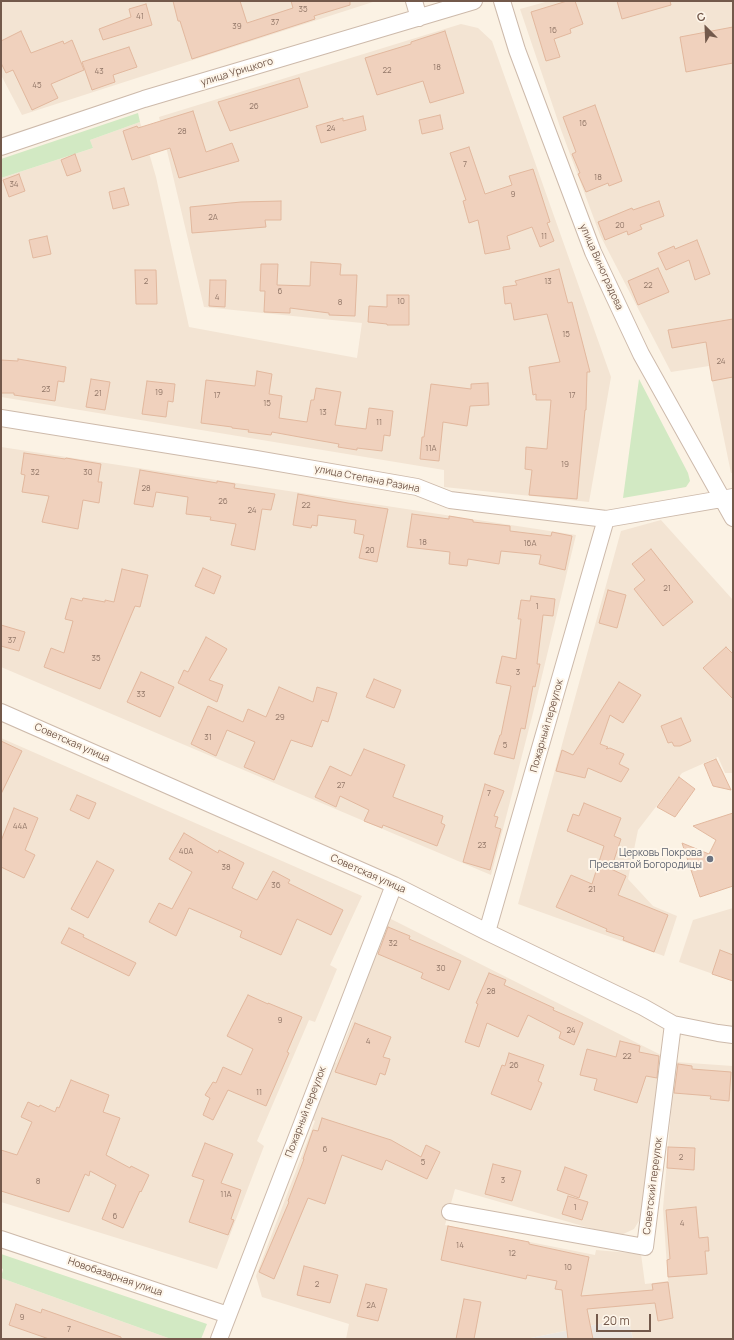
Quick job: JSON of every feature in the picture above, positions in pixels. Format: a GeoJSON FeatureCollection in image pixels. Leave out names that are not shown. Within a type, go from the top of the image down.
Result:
{"type":"FeatureCollection","features":[{"type":"Feature","properties":{"kind":"street"},"geometry":{"type":"LineString","coordinates":[[414,1],[419,18]]}},
{"type":"Feature","properties":{"kind":"street","name":"улица Урицкого"},"geometry":{"type":"LineString","coordinates":[[1,147],[144,100],[474,1]]}},
{"type":"Feature","properties":{"kind":"street","name":"улица Виноградова"},"geometry":{"type":"LineString","coordinates":[[502,1],[517,50],[593,252],[641,354],[728,498],[733,518]]}},
{"type":"Feature","properties":{"kind":"street","name":"улица Степана Разина"},"geometry":{"type":"LineString","coordinates":[[1,418],[256,459],[417,487],[450,500],[606,519],[728,498]]}},
{"type":"Feature","properties":{"kind":"street","name":"Пожарный переулок"},"geometry":{"type":"LineString","coordinates":[[487,932],[606,519]]}},
{"type":"Feature","properties":{"kind":"street","name":"Советская улица"},"geometry":{"type":"LineString","coordinates":[[1,712],[394,885],[487,932],[643,1007],[673,1024],[718,1034],[733,1035]]}},
{"type":"Feature","properties":{"kind":"street","name":"Пожарный переулок"},"geometry":{"type":"LineString","coordinates":[[219,1339],[394,885]]}},
{"type":"Feature","properties":{"kind":"street","name":"Советский переулок"},"geometry":{"type":"LineString","coordinates":[[450,1212],[645,1248],[673,1024]]}},
{"type":"Feature","properties":{"kind":"street","name":"Новобазарная улица"},"geometry":{"type":"LineString","coordinates":[[1,1239],[228,1315]]}},
{"type":"Feature","properties":{"kind":"shaded area"},"geometry":{"type":"Polygon","coordinates":[[[1,1],[376,1],[22,115],[1,75],[1,1]]]}},
{"type":"Feature","properties":{"kind":"shaded area"},"geometry":{"type":"Polygon","coordinates":[[[549,1],[733,1],[733,473],[731,473],[709,366],[671,372],[600,235],[560,127],[520,9],[549,1]]]}},
{"type":"Feature","properties":{"kind":"shaded area"},"geometry":{"type":"Polygon","coordinates":[[[461,24],[478,28],[492,41],[611,377],[589,502],[444,487],[444,470],[1,397],[1,178],[93,148],[90,140],[140,122],[156,177],[189,327],[357,358],[362,323],[204,307],[159,117],[461,24]]]}},
{"type":"Feature","properties":{"kind":"shaded area"},"geometry":{"type":"Polygon","coordinates":[[[1,447],[576,535],[533,713],[491,875],[1,667],[1,447]]]}},
{"type":"Feature","properties":{"kind":"shaded area"},"geometry":{"type":"Polygon","coordinates":[[[661,520],[733,600],[733,773],[725,773],[718,757],[682,773],[638,830],[628,879],[653,906],[677,916],[664,956],[518,904],[621,531],[661,520]]]}},
{"type":"Feature","properties":{"kind":"shaded area"},"geometry":{"type":"Polygon","coordinates":[[[1,738],[362,896],[330,965],[337,969],[315,1022],[309,1020],[257,1141],[264,1146],[217,1269],[1,1202],[1,738]]]}},
{"type":"Feature","properties":{"kind":"shaded area"},"geometry":{"type":"Polygon","coordinates":[[[733,908],[733,981],[679,962],[693,920],[733,908]]]}},
{"type":"Feature","properties":{"kind":"shaded area"},"geometry":{"type":"Polygon","coordinates":[[[387,917],[661,1055],[642,1216],[634,1229],[621,1235],[600,1231],[455,1189],[445,1225],[595,1255],[596,1250],[641,1254],[645,1284],[668,1281],[663,1209],[675,1062],[733,1066],[733,1339],[633,1339],[628,1318],[526,1339],[346,1339],[349,1324],[262,1297],[256,1276],[315,1121],[310,1119],[332,1062],[336,1063],[353,1020],[346,1016],[387,917]]]}},
{"type":"Feature","properties":{"kind":"shaded area"},"geometry":{"type":"Polygon","coordinates":[[[1,1278],[171,1339],[1,1339],[1,1278]]]}},
{"type":"Feature","properties":{"kind":"shaded area"},"geometry":{"type":"Polygon","coordinates":[[[628,1318],[633,1339],[526,1339],[628,1318]]]}},
{"type":"Feature","properties":{"kind":"green space"},"geometry":{"type":"Polygon","coordinates":[[[138,113],[140,122],[90,140],[93,148],[1,178],[1,159],[138,113]]]}},
{"type":"Feature","properties":{"kind":"green space"},"geometry":{"type":"Polygon","coordinates":[[[639,379],[688,473],[690,481],[686,487],[623,498],[639,379]]]}},
{"type":"Feature","properties":{"kind":"green space"},"geometry":{"type":"Polygon","coordinates":[[[1,1254],[207,1324],[201,1339],[171,1339],[1,1278],[3,1269],[1,1268],[1,1254]]]}},
{"type":"Feature","properties":{"kind":"building"},"geometry":{"type":"Polygon","coordinates":[[[173,1],[240,1],[247,23],[293,8],[291,1],[350,1],[350,5],[314,16],[315,19],[192,59],[180,21],[178,21],[173,1]]]}},
{"type":"Feature","properties":{"kind":"building"},"geometry":{"type":"Polygon","coordinates":[[[567,1],[575,1],[583,24],[570,29],[571,33],[554,39],[560,57],[546,61],[531,12],[567,1]]]}},
{"type":"Feature","properties":{"kind":"building"},"geometry":{"type":"Polygon","coordinates":[[[617,1],[670,1],[671,5],[622,19],[617,1]]]}},
{"type":"Feature","properties":{"kind":"building"},"geometry":{"type":"Polygon","coordinates":[[[146,4],[152,25],[103,40],[99,29],[131,17],[129,9],[146,4]]]}},
{"type":"Feature","properties":{"kind":"building"},"geometry":{"type":"Polygon","coordinates":[[[733,27],[733,63],[686,72],[680,37],[733,27]]]}},
{"type":"Feature","properties":{"kind":"building"},"geometry":{"type":"Polygon","coordinates":[[[21,31],[31,53],[63,41],[64,44],[72,40],[84,70],[51,84],[58,98],[32,110],[13,70],[6,73],[1,63],[1,41],[21,31]]]}},
{"type":"Feature","properties":{"kind":"building"},"geometry":{"type":"Polygon","coordinates":[[[445,31],[464,93],[430,103],[423,81],[377,95],[365,58],[411,44],[411,42],[445,31]]]}},
{"type":"Feature","properties":{"kind":"building"},"geometry":{"type":"Polygon","coordinates":[[[129,47],[137,67],[113,75],[115,82],[92,90],[82,62],[129,47]]]}},
{"type":"Feature","properties":{"kind":"building"},"geometry":{"type":"Polygon","coordinates":[[[299,78],[308,107],[230,131],[218,102],[299,78]]]}},
{"type":"Feature","properties":{"kind":"building"},"geometry":{"type":"Polygon","coordinates":[[[595,105],[622,181],[609,186],[608,183],[586,192],[578,174],[580,173],[572,154],[576,152],[563,117],[595,105]]]}},
{"type":"Feature","properties":{"kind":"building"},"geometry":{"type":"Polygon","coordinates":[[[193,111],[206,152],[232,143],[239,161],[179,178],[170,148],[132,160],[123,131],[137,126],[138,128],[193,111]]]}},
{"type":"Feature","properties":{"kind":"building"},"geometry":{"type":"Polygon","coordinates":[[[440,115],[443,129],[422,134],[419,120],[440,115]]]}},
{"type":"Feature","properties":{"kind":"building"},"geometry":{"type":"Polygon","coordinates":[[[363,116],[366,130],[321,143],[316,126],[343,118],[343,121],[363,116]]]}},
{"type":"Feature","properties":{"kind":"building"},"geometry":{"type":"Polygon","coordinates":[[[469,147],[485,194],[512,185],[509,176],[533,169],[550,222],[547,223],[554,241],[540,247],[532,227],[507,236],[510,249],[485,254],[478,220],[469,223],[463,201],[466,200],[450,153],[469,147]]]}},
{"type":"Feature","properties":{"kind":"building"},"geometry":{"type":"Polygon","coordinates":[[[75,154],[81,171],[67,176],[61,160],[75,154]]]}},
{"type":"Feature","properties":{"kind":"building"},"geometry":{"type":"Polygon","coordinates":[[[19,174],[25,191],[9,197],[3,180],[19,174]]]}},
{"type":"Feature","properties":{"kind":"building"},"geometry":{"type":"Polygon","coordinates":[[[124,188],[129,205],[113,209],[109,192],[124,188]]]}},
{"type":"Feature","properties":{"kind":"building"},"geometry":{"type":"Polygon","coordinates":[[[281,201],[281,220],[265,220],[266,227],[192,233],[190,207],[241,202],[281,201]]]}},
{"type":"Feature","properties":{"kind":"building"},"geometry":{"type":"Polygon","coordinates":[[[659,201],[664,216],[640,225],[642,229],[628,235],[627,231],[605,240],[598,222],[632,208],[633,210],[659,201]]]}},
{"type":"Feature","properties":{"kind":"building"},"geometry":{"type":"Polygon","coordinates":[[[47,236],[51,254],[33,258],[29,240],[47,236]]]}},
{"type":"Feature","properties":{"kind":"building"},"geometry":{"type":"Polygon","coordinates":[[[697,240],[710,274],[695,280],[689,260],[666,270],[658,253],[674,246],[675,249],[697,240]]]}},
{"type":"Feature","properties":{"kind":"building"},"geometry":{"type":"Polygon","coordinates":[[[311,262],[341,264],[340,275],[357,275],[355,316],[329,315],[329,313],[290,308],[290,313],[264,312],[265,291],[260,291],[261,264],[278,264],[277,285],[310,286],[311,262]]]}},
{"type":"Feature","properties":{"kind":"building"},"geometry":{"type":"Polygon","coordinates":[[[658,268],[669,292],[638,305],[628,281],[658,268]]]}},
{"type":"Feature","properties":{"kind":"building"},"geometry":{"type":"Polygon","coordinates":[[[559,269],[568,303],[572,302],[590,372],[587,372],[586,410],[577,499],[529,495],[532,470],[525,469],[526,447],[547,449],[551,400],[536,400],[536,394],[533,395],[529,367],[560,362],[547,314],[514,320],[511,303],[505,304],[503,287],[517,285],[515,281],[559,269]]]}},
{"type":"Feature","properties":{"kind":"building"},"geometry":{"type":"Polygon","coordinates":[[[135,270],[156,270],[157,304],[136,304],[135,270]]]}},
{"type":"Feature","properties":{"kind":"building"},"geometry":{"type":"Polygon","coordinates":[[[210,280],[226,280],[225,307],[209,306],[210,280]]]}},
{"type":"Feature","properties":{"kind":"building"},"geometry":{"type":"Polygon","coordinates":[[[387,295],[409,295],[409,325],[387,325],[368,322],[369,306],[387,307],[387,295]]]}},
{"type":"Feature","properties":{"kind":"building"},"geometry":{"type":"Polygon","coordinates":[[[733,319],[733,377],[712,381],[706,342],[672,348],[668,330],[733,319]]]}},
{"type":"Feature","properties":{"kind":"building"},"geometry":{"type":"Polygon","coordinates":[[[18,359],[66,367],[64,382],[58,381],[55,401],[14,395],[14,393],[1,393],[1,360],[18,361],[18,359]]]}},
{"type":"Feature","properties":{"kind":"building"},"geometry":{"type":"Polygon","coordinates":[[[257,371],[272,374],[269,394],[282,396],[279,418],[307,422],[311,400],[314,400],[316,388],[341,392],[335,425],[366,429],[369,408],[393,411],[390,436],[384,435],[382,451],[357,448],[357,450],[338,447],[339,444],[272,432],[271,435],[248,432],[249,430],[232,427],[201,423],[206,380],[255,386],[257,371]]]}},
{"type":"Feature","properties":{"kind":"building"},"geometry":{"type":"Polygon","coordinates":[[[91,379],[110,382],[105,410],[86,407],[91,379]]]}},
{"type":"Feature","properties":{"kind":"building"},"geometry":{"type":"Polygon","coordinates":[[[147,381],[175,384],[173,402],[168,401],[166,417],[142,414],[147,381]]]}},
{"type":"Feature","properties":{"kind":"building"},"geometry":{"type":"Polygon","coordinates":[[[488,383],[489,405],[470,406],[467,426],[443,422],[439,461],[420,459],[422,437],[424,437],[431,384],[471,389],[471,384],[488,383]]]}},
{"type":"Feature","properties":{"kind":"building"},"geometry":{"type":"Polygon","coordinates":[[[24,453],[101,464],[98,482],[102,482],[99,503],[83,500],[78,529],[42,522],[49,496],[22,492],[25,475],[21,474],[24,453]]]}},
{"type":"Feature","properties":{"kind":"building"},"geometry":{"type":"Polygon","coordinates":[[[140,470],[217,483],[217,481],[235,484],[234,488],[275,494],[271,510],[262,509],[255,550],[231,545],[236,524],[210,520],[211,517],[186,514],[188,497],[156,492],[153,507],[134,504],[140,470]]]}},
{"type":"Feature","properties":{"kind":"building"},"geometry":{"type":"Polygon","coordinates":[[[298,494],[388,509],[377,562],[359,558],[364,535],[354,533],[356,520],[318,515],[317,526],[312,525],[311,528],[293,525],[298,494]]]}},
{"type":"Feature","properties":{"kind":"building"},"geometry":{"type":"Polygon","coordinates":[[[412,514],[449,519],[449,516],[473,520],[473,522],[510,526],[510,531],[551,536],[552,532],[572,536],[565,570],[539,564],[541,555],[501,551],[499,564],[468,559],[467,566],[449,564],[450,552],[407,547],[412,514]]]}},
{"type":"Feature","properties":{"kind":"building"},"geometry":{"type":"Polygon","coordinates":[[[651,549],[693,602],[663,626],[634,589],[645,580],[632,564],[651,549]]]}},
{"type":"Feature","properties":{"kind":"building"},"geometry":{"type":"Polygon","coordinates":[[[203,568],[221,576],[214,594],[195,586],[203,568]]]}},
{"type":"Feature","properties":{"kind":"building"},"geometry":{"type":"Polygon","coordinates":[[[122,569],[148,575],[140,607],[135,606],[100,689],[44,667],[51,648],[64,653],[73,621],[65,619],[71,598],[82,601],[83,598],[114,602],[122,569]]]}},
{"type":"Feature","properties":{"kind":"building"},"geometry":{"type":"Polygon","coordinates":[[[608,590],[626,595],[617,628],[599,623],[608,590]]]}},
{"type":"Feature","properties":{"kind":"building"},"geometry":{"type":"Polygon","coordinates":[[[531,596],[555,599],[553,616],[543,615],[537,664],[540,664],[535,687],[533,686],[525,729],[521,728],[514,759],[494,754],[501,735],[511,686],[496,683],[502,656],[516,659],[521,619],[518,619],[521,600],[530,601],[531,596]]]}},
{"type":"Feature","properties":{"kind":"building"},"geometry":{"type":"Polygon","coordinates":[[[1,625],[25,632],[19,651],[1,646],[1,625]]]}},
{"type":"Feature","properties":{"kind":"building"},"geometry":{"type":"Polygon","coordinates":[[[206,637],[227,649],[209,680],[223,685],[217,702],[178,683],[184,670],[188,672],[206,637]]]}},
{"type":"Feature","properties":{"kind":"building"},"geometry":{"type":"Polygon","coordinates":[[[726,647],[733,654],[733,699],[703,668],[726,647]]]}},
{"type":"Feature","properties":{"kind":"building"},"geometry":{"type":"Polygon","coordinates":[[[141,672],[174,687],[160,717],[127,702],[141,672]]]}},
{"type":"Feature","properties":{"kind":"building"},"geometry":{"type":"Polygon","coordinates":[[[374,679],[401,690],[394,708],[366,697],[374,679]]]}},
{"type":"Feature","properties":{"kind":"building"},"geometry":{"type":"Polygon","coordinates":[[[619,682],[641,695],[623,723],[610,715],[600,744],[608,747],[606,749],[610,748],[624,754],[619,764],[629,769],[621,782],[588,768],[585,778],[556,771],[562,750],[573,755],[619,682]]]}},
{"type":"Feature","properties":{"kind":"building"},"geometry":{"type":"Polygon","coordinates":[[[279,687],[313,702],[317,687],[337,693],[328,722],[322,720],[312,747],[291,740],[274,780],[244,767],[255,742],[227,730],[216,756],[191,744],[208,706],[243,722],[248,709],[266,717],[279,687]]]}},
{"type":"Feature","properties":{"kind":"building"},"geometry":{"type":"Polygon","coordinates":[[[681,718],[691,741],[680,746],[674,746],[672,742],[668,743],[661,726],[681,718]]]}},
{"type":"Feature","properties":{"kind":"building"},"geometry":{"type":"Polygon","coordinates":[[[1,741],[22,751],[1,794],[1,741]]]}},
{"type":"Feature","properties":{"kind":"building"},"geometry":{"type":"Polygon","coordinates":[[[364,749],[405,765],[393,797],[443,816],[441,823],[445,825],[437,846],[383,825],[382,828],[364,821],[369,810],[340,796],[336,807],[315,797],[330,766],[351,776],[364,749]]]}},
{"type":"Feature","properties":{"kind":"building"},"geometry":{"type":"Polygon","coordinates":[[[716,759],[731,790],[713,786],[704,764],[716,759]]]}},
{"type":"Feature","properties":{"kind":"building"},"geometry":{"type":"Polygon","coordinates":[[[679,777],[695,789],[675,817],[657,807],[679,777]]]}},
{"type":"Feature","properties":{"kind":"building"},"geometry":{"type":"Polygon","coordinates":[[[485,784],[504,791],[494,816],[498,817],[495,827],[501,829],[490,870],[463,862],[485,784]]]}},
{"type":"Feature","properties":{"kind":"building"},"geometry":{"type":"Polygon","coordinates":[[[77,795],[96,803],[89,819],[70,810],[77,795]]]}},
{"type":"Feature","properties":{"kind":"building"},"geometry":{"type":"Polygon","coordinates":[[[584,803],[621,818],[614,836],[621,839],[611,869],[626,876],[618,895],[668,915],[654,952],[623,940],[624,937],[606,931],[607,929],[556,907],[571,875],[592,884],[604,846],[567,831],[573,814],[579,816],[584,803]]]}},
{"type":"Feature","properties":{"kind":"building"},"geometry":{"type":"Polygon","coordinates":[[[14,808],[38,818],[25,850],[35,855],[24,878],[1,867],[1,841],[14,808]]]}},
{"type":"Feature","properties":{"kind":"building","name":"Церковь Покрова Пресвятой Богородицы"},"geometry":{"type":"Polygon","coordinates":[[[733,813],[733,886],[700,897],[682,843],[709,854],[716,840],[693,826],[733,813]]]}},
{"type":"Feature","properties":{"kind":"building"},"geometry":{"type":"Polygon","coordinates":[[[184,833],[218,853],[219,850],[244,863],[232,888],[257,900],[273,871],[290,880],[288,883],[343,910],[331,935],[297,919],[281,955],[240,937],[242,931],[189,908],[176,936],[149,922],[159,903],[172,909],[192,872],[169,859],[184,833]]]}},
{"type":"Feature","properties":{"kind":"building"},"geometry":{"type":"Polygon","coordinates":[[[97,861],[114,870],[88,918],[71,909],[97,861]]]}},
{"type":"Feature","properties":{"kind":"building"},"geometry":{"type":"Polygon","coordinates":[[[388,927],[410,936],[409,939],[461,961],[449,990],[421,978],[423,973],[378,954],[388,927]]]}},
{"type":"Feature","properties":{"kind":"building"},"geometry":{"type":"Polygon","coordinates":[[[69,928],[84,935],[83,937],[136,963],[129,976],[61,943],[69,928]]]}},
{"type":"Feature","properties":{"kind":"building"},"geometry":{"type":"Polygon","coordinates":[[[720,950],[733,955],[733,981],[712,974],[720,950]]]}},
{"type":"Feature","properties":{"kind":"building"},"geometry":{"type":"Polygon","coordinates":[[[489,973],[506,980],[504,985],[554,1008],[553,1010],[583,1023],[574,1045],[559,1038],[561,1032],[528,1015],[518,1037],[487,1023],[479,1047],[465,1042],[478,1004],[476,1003],[489,973]]]}},
{"type":"Feature","properties":{"kind":"building"},"geometry":{"type":"Polygon","coordinates":[[[248,995],[302,1017],[287,1052],[289,1053],[266,1106],[228,1090],[213,1120],[203,1115],[210,1098],[205,1095],[213,1082],[216,1083],[223,1067],[241,1075],[253,1049],[227,1036],[248,995]]]}},
{"type":"Feature","properties":{"kind":"building"},"geometry":{"type":"Polygon","coordinates":[[[355,1023],[391,1037],[383,1057],[390,1059],[385,1075],[380,1073],[376,1085],[335,1072],[355,1023]]]}},
{"type":"Feature","properties":{"kind":"building"},"geometry":{"type":"Polygon","coordinates":[[[620,1041],[640,1046],[639,1052],[659,1056],[657,1078],[646,1076],[637,1103],[594,1090],[597,1079],[580,1075],[587,1049],[616,1057],[620,1041]]]}},
{"type":"Feature","properties":{"kind":"building"},"geometry":{"type":"Polygon","coordinates":[[[509,1053],[544,1065],[538,1081],[542,1083],[531,1110],[491,1094],[502,1065],[505,1066],[509,1053]]]}},
{"type":"Feature","properties":{"kind":"building"},"geometry":{"type":"Polygon","coordinates":[[[678,1064],[692,1066],[692,1069],[731,1072],[729,1101],[710,1099],[711,1096],[674,1093],[678,1064]]]}},
{"type":"Feature","properties":{"kind":"building"},"geometry":{"type":"Polygon","coordinates":[[[71,1080],[109,1095],[103,1112],[120,1118],[106,1155],[130,1168],[131,1166],[149,1175],[123,1228],[102,1219],[116,1185],[90,1171],[89,1176],[85,1174],[69,1212],[1,1191],[1,1150],[17,1155],[32,1122],[21,1117],[28,1102],[39,1107],[40,1105],[55,1112],[57,1107],[59,1108],[71,1080]]]}},
{"type":"Feature","properties":{"kind":"building"},"geometry":{"type":"Polygon","coordinates":[[[322,1118],[391,1140],[421,1157],[426,1145],[440,1152],[427,1179],[386,1160],[382,1170],[342,1155],[325,1204],[308,1198],[274,1279],[259,1272],[289,1202],[288,1201],[313,1130],[318,1131],[322,1118]]]}},
{"type":"Feature","properties":{"kind":"building"},"geometry":{"type":"Polygon","coordinates":[[[205,1143],[233,1154],[221,1183],[241,1190],[231,1219],[234,1220],[228,1235],[189,1222],[204,1180],[192,1176],[205,1143]]]}},
{"type":"Feature","properties":{"kind":"building"},"geometry":{"type":"Polygon","coordinates":[[[668,1147],[695,1148],[694,1170],[667,1168],[668,1147]]]}},
{"type":"Feature","properties":{"kind":"building"},"geometry":{"type":"Polygon","coordinates":[[[493,1164],[521,1171],[512,1201],[485,1194],[493,1164]]]}},
{"type":"Feature","properties":{"kind":"building"},"geometry":{"type":"Polygon","coordinates":[[[565,1167],[587,1175],[579,1198],[557,1190],[565,1167]]]}},
{"type":"Feature","properties":{"kind":"building"},"geometry":{"type":"Polygon","coordinates":[[[568,1196],[588,1202],[582,1220],[562,1214],[568,1196]]]}},
{"type":"Feature","properties":{"kind":"building"},"geometry":{"type":"Polygon","coordinates":[[[696,1207],[699,1238],[708,1237],[709,1251],[705,1251],[707,1274],[668,1277],[667,1260],[670,1259],[666,1210],[696,1207]]]}},
{"type":"Feature","properties":{"kind":"building"},"geometry":{"type":"Polygon","coordinates":[[[448,1226],[529,1242],[529,1244],[589,1257],[581,1296],[653,1290],[652,1284],[668,1282],[673,1318],[658,1321],[655,1303],[587,1309],[593,1339],[568,1339],[562,1290],[555,1289],[557,1281],[527,1275],[526,1279],[441,1260],[448,1226]]]}},
{"type":"Feature","properties":{"kind":"building"},"geometry":{"type":"Polygon","coordinates":[[[304,1266],[338,1275],[330,1303],[297,1295],[304,1266]]]}},
{"type":"Feature","properties":{"kind":"building"},"geometry":{"type":"Polygon","coordinates":[[[366,1284],[387,1289],[378,1321],[357,1316],[366,1284]]]}},
{"type":"Feature","properties":{"kind":"building"},"geometry":{"type":"Polygon","coordinates":[[[464,1299],[481,1302],[474,1339],[456,1339],[464,1299]]]}},
{"type":"Feature","properties":{"kind":"building"},"geometry":{"type":"Polygon","coordinates":[[[16,1304],[41,1313],[42,1309],[121,1337],[121,1339],[49,1339],[9,1325],[16,1304]]]}},
{"type":"Feature","properties":{"kind":"place","name":"Церковь Покрова Пресвятой Богородицы"},"geometry":{"type":"Point","coordinates":[710,859]}}]}
